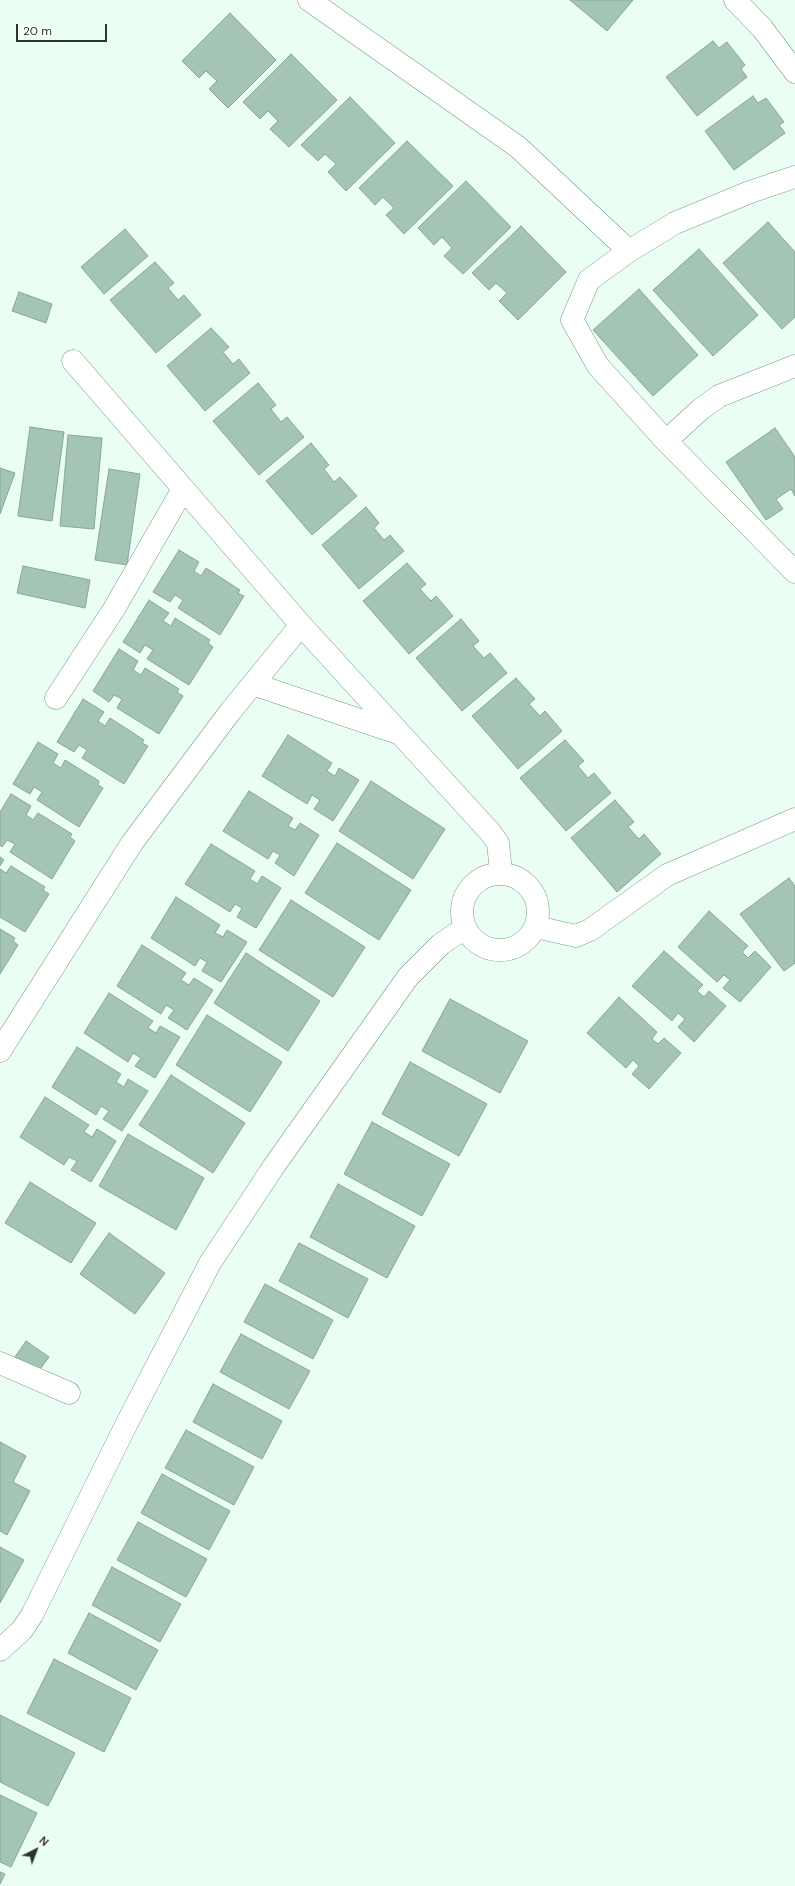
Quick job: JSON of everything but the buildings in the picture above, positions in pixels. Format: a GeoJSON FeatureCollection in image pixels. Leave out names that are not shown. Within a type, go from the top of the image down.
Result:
{"type":"FeatureCollection","features":[{"type":"Feature","properties":{"kind":"street"},"geometry":{"type":"LineString","coordinates":[[309,0],[518,147],[629,251]]}},
{"type":"Feature","properties":{"kind":"street"},"geometry":{"type":"LineString","coordinates":[[735,0],[762,28],[795,72]]}},
{"type":"Feature","properties":{"kind":"street"},"geometry":{"type":"LineString","coordinates":[[795,178],[750,192],[675,224],[629,251],[590,280],[572,320],[598,366],[666,441],[795,572]]}},
{"type":"Feature","properties":{"kind":"street"},"geometry":{"type":"LineString","coordinates":[[73,361],[301,626],[498,843],[501,872]]}},
{"type":"Feature","properties":{"kind":"street"},"geometry":{"type":"LineString","coordinates":[[666,441],[701,409],[719,396],[795,366]]}},
{"type":"Feature","properties":{"kind":"street"},"geometry":{"type":"LineString","coordinates":[[56,698],[114,609],[183,489]]}},
{"type":"Feature","properties":{"kind":"street"},"geometry":{"type":"LineString","coordinates":[[0,1051],[132,844],[230,712],[301,626]]}},
{"type":"Feature","properties":{"kind":"street"},"geometry":{"type":"LineString","coordinates":[[253,684],[400,734]]}},
{"type":"Feature","properties":{"kind":"street"},"geometry":{"type":"LineString","coordinates":[[536,927],[576,936],[590,930],[667,875],[795,819]]}},
{"type":"Feature","properties":{"kind":"street"},"geometry":{"type":"LineString","coordinates":[[501,872],[525,881],[538,902],[536,927],[528,939],[516,948],[502,951],[487,949],[475,942],[466,930],[461,910],[467,891],[482,877],[501,872]]}},
{"type":"Feature","properties":{"kind":"street"},"geometry":{"type":"LineString","coordinates":[[0,1650],[22,1630],[32,1615],[125,1426],[210,1263],[274,1166],[408,977],[441,944],[456,934],[466,930]]}},
{"type":"Feature","properties":{"kind":"street"},"geometry":{"type":"LineString","coordinates":[[0,1363],[69,1392]]}}]}
